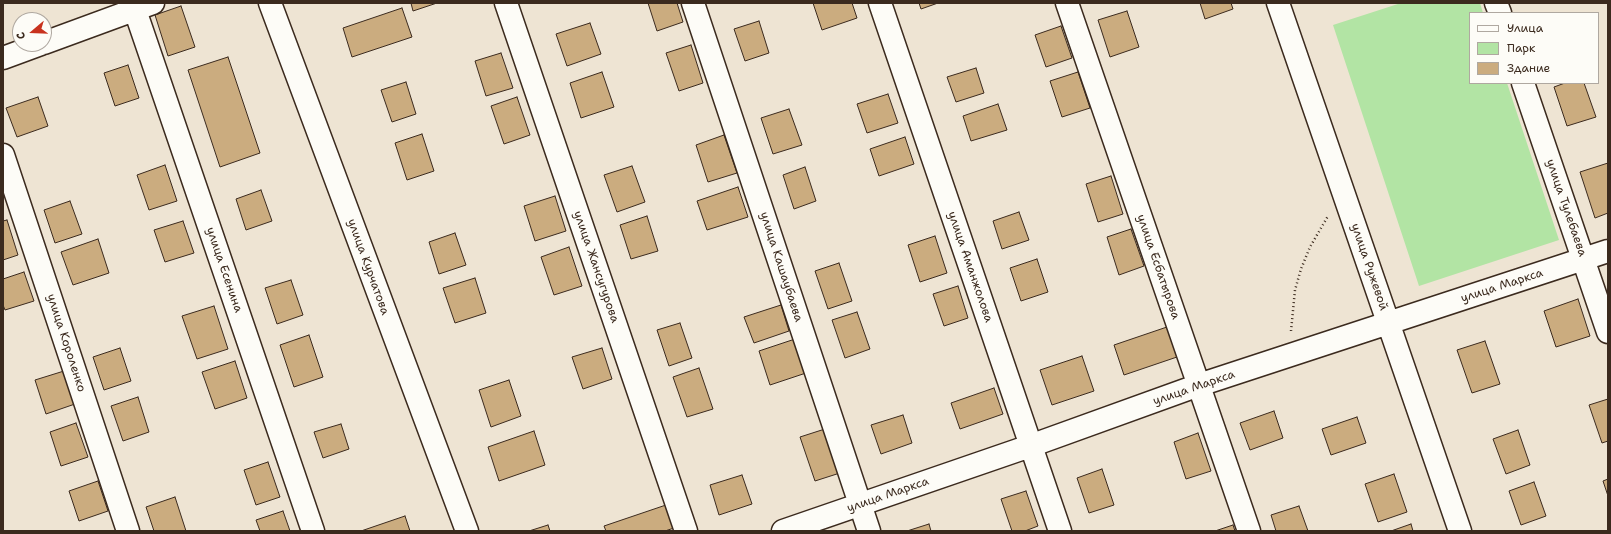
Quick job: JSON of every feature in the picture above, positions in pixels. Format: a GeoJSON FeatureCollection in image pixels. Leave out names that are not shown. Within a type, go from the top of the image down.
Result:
{"type":"FeatureCollection","features":[{"type":"Feature","properties":{"kind":"street","name":"улица Курчатова"},"geometry":{"type":"LineString","coordinates":[[270,3],[467,531]]}},
{"type":"Feature","properties":{"kind":"street","name":"улица Жансугурова"},"geometry":{"type":"LineString","coordinates":[[506,3],[686,531]]}},
{"type":"Feature","properties":{"kind":"street","name":"улица Кашаубаева"},"geometry":{"type":"LineString","coordinates":[[694,3],[869,531]]}},
{"type":"Feature","properties":{"kind":"street","name":"улица Аманжолова"},"geometry":{"type":"LineString","coordinates":[[880,3],[1060,531]]}},
{"type":"Feature","properties":{"kind":"street","name":"улица Есбатырова"},"geometry":{"type":"LineString","coordinates":[[1067,3],[1249,531]]}},
{"type":"Feature","properties":{"kind":"street","name":"улица Ружевой"},"geometry":{"type":"LineString","coordinates":[[1278,3],[1460,531]]}},
{"type":"Feature","properties":{"kind":"street"},"geometry":{"type":"LineString","coordinates":[[52,40],[144,6]]}},
{"type":"Feature","properties":{"kind":"street","name":"улица Есенина"},"geometry":{"type":"LineString","coordinates":[[144,6],[313,531]]}},
{"type":"Feature","properties":{"kind":"street"},"geometry":{"type":"LineString","coordinates":[[3,58],[19,52]]}},
{"type":"Feature","properties":{"kind":"street","name":"улица Тулебаева"},"geometry":{"type":"LineString","coordinates":[[1523,84],[1608,332]]}},
{"type":"Feature","properties":{"kind":"street","name":"улица Короленко"},"geometry":{"type":"LineString","coordinates":[[3,155],[128,531]]}},
{"type":"Feature","properties":{"kind":"street","name":"улица Маркса"},"geometry":{"type":"LineString","coordinates":[[783,531],[1199,386],[1608,252]]}},
{"type":"Feature","properties":{"kind":"path"},"geometry":{"type":"LineString","coordinates":[[1288,356],[1296,290],[1301,269],[1310,247],[1343,192]]}},
{"type":"Feature","properties":{"kind":"green space"},"geometry":{"type":"Polygon","coordinates":[[[1401,3],[1480,3],[1483,12],[1469,12],[1469,84],[1507,84],[1559,240],[1419,286],[1333,25],[1401,3]]]}},
{"type":"Feature","properties":{"kind":"building"},"geometry":{"type":"Polygon","coordinates":[[[411,3],[437,3],[413,11],[411,3]]]}},
{"type":"Feature","properties":{"kind":"building"},"geometry":{"type":"Polygon","coordinates":[[[648,3],[677,3],[683,22],[657,31],[648,3]]]}},
{"type":"Feature","properties":{"kind":"building"},"geometry":{"type":"Polygon","coordinates":[[[813,3],[852,3],[857,18],[822,30],[813,3]]]}},
{"type":"Feature","properties":{"kind":"building"},"geometry":{"type":"Polygon","coordinates":[[[919,3],[938,3],[921,9],[919,3]]]}},
{"type":"Feature","properties":{"kind":"building"},"geometry":{"type":"Polygon","coordinates":[[[1200,3],[1231,3],[1233,9],[1205,19],[1200,3]]]}},
{"type":"Feature","properties":{"kind":"building"},"geometry":{"type":"Polygon","coordinates":[[[181,6],[195,47],[168,56],[155,15],[181,6]]]}},
{"type":"Feature","properties":{"kind":"building"},"geometry":{"type":"Polygon","coordinates":[[[402,8],[412,37],[352,57],[343,28],[402,8]]]}},
{"type":"Feature","properties":{"kind":"building"},"geometry":{"type":"Polygon","coordinates":[[[1127,11],[1139,47],[1110,57],[1098,20],[1127,11]]]}},
{"type":"Feature","properties":{"kind":"building"},"geometry":{"type":"Polygon","coordinates":[[[759,21],[769,53],[745,61],[734,29],[759,21]]]}},
{"type":"Feature","properties":{"kind":"building"},"geometry":{"type":"Polygon","coordinates":[[[590,23],[601,54],[567,66],[556,34],[590,23]]]}},
{"type":"Feature","properties":{"kind":"building"},"geometry":{"type":"Polygon","coordinates":[[[1061,26],[1072,58],[1046,67],[1035,35],[1061,26]]]}},
{"type":"Feature","properties":{"kind":"building"},"geometry":{"type":"Polygon","coordinates":[[[691,45],[703,83],[679,91],[666,53],[691,45]]]}},
{"type":"Feature","properties":{"kind":"building"},"geometry":{"type":"Polygon","coordinates":[[[501,53],[513,88],[486,96],[475,61],[501,53]]]}},
{"type":"Feature","properties":{"kind":"building"},"geometry":{"type":"Polygon","coordinates":[[[228,57],[260,153],[220,167],[188,70],[228,57]]]}},
{"type":"Feature","properties":{"kind":"building"},"geometry":{"type":"Polygon","coordinates":[[[128,65],[139,98],[115,106],[104,73],[128,65]]]}},
{"type":"Feature","properties":{"kind":"building"},"geometry":{"type":"Polygon","coordinates":[[[976,68],[984,93],[956,102],[947,77],[976,68]]]}},
{"type":"Feature","properties":{"kind":"building"},"geometry":{"type":"Polygon","coordinates":[[[602,72],[614,107],[581,118],[570,83],[602,72]]]}},
{"type":"Feature","properties":{"kind":"building"},"geometry":{"type":"Polygon","coordinates":[[[1078,72],[1090,108],[1062,117],[1050,81],[1078,72]]]}},
{"type":"Feature","properties":{"kind":"building"},"geometry":{"type":"Polygon","coordinates":[[[406,82],[416,114],[392,122],[381,90],[406,82]]]}},
{"type":"Feature","properties":{"kind":"building"},"geometry":{"type":"Polygon","coordinates":[[[1562,84],[1584,84],[1596,117],[1567,126],[1554,87],[1562,84]]]}},
{"type":"Feature","properties":{"kind":"building"},"geometry":{"type":"Polygon","coordinates":[[[888,94],[898,123],[867,133],[857,104],[888,94]]]}},
{"type":"Feature","properties":{"kind":"building"},"geometry":{"type":"Polygon","coordinates":[[[38,97],[48,126],[17,137],[6,108],[38,97]]]}},
{"type":"Feature","properties":{"kind":"building"},"geometry":{"type":"Polygon","coordinates":[[[517,97],[530,135],[504,144],[491,106],[517,97]]]}},
{"type":"Feature","properties":{"kind":"building"},"geometry":{"type":"Polygon","coordinates":[[[998,104],[1007,130],[971,141],[963,116],[998,104]]]}},
{"type":"Feature","properties":{"kind":"building"},"geometry":{"type":"Polygon","coordinates":[[[789,109],[802,145],[773,154],[761,118],[789,109]]]}},
{"type":"Feature","properties":{"kind":"building"},"geometry":{"type":"Polygon","coordinates":[[[422,134],[434,171],[407,180],[395,143],[422,134]]]}},
{"type":"Feature","properties":{"kind":"building"},"geometry":{"type":"Polygon","coordinates":[[[724,135],[737,173],[708,182],[696,145],[724,135]]]}},
{"type":"Feature","properties":{"kind":"building"},"geometry":{"type":"Polygon","coordinates":[[[905,137],[914,164],[879,176],[870,149],[905,137]]]}},
{"type":"Feature","properties":{"kind":"building"},"geometry":{"type":"Polygon","coordinates":[[[1608,163],[1608,213],[1595,218],[1580,172],[1608,163]]]}},
{"type":"Feature","properties":{"kind":"building"},"geometry":{"type":"Polygon","coordinates":[[[165,165],[177,201],[149,210],[137,175],[165,165]]]}},
{"type":"Feature","properties":{"kind":"building"},"geometry":{"type":"Polygon","coordinates":[[[632,166],[645,202],[617,212],[604,175],[632,166]]]}},
{"type":"Feature","properties":{"kind":"building"},"geometry":{"type":"Polygon","coordinates":[[[805,167],[816,201],[794,209],[783,175],[805,167]]]}},
{"type":"Feature","properties":{"kind":"building"},"geometry":{"type":"Polygon","coordinates":[[[1111,176],[1123,214],[1098,222],[1086,184],[1111,176]]]}},
{"type":"Feature","properties":{"kind":"building"},"geometry":{"type":"Polygon","coordinates":[[[738,187],[748,217],[707,230],[697,201],[738,187]]]}},
{"type":"Feature","properties":{"kind":"building"},"geometry":{"type":"Polygon","coordinates":[[[261,190],[272,221],[246,230],[236,199],[261,190]]]}},
{"type":"Feature","properties":{"kind":"building"},"geometry":{"type":"Polygon","coordinates":[[[555,196],[566,231],[535,241],[524,206],[555,196]]]}},
{"type":"Feature","properties":{"kind":"building"},"geometry":{"type":"Polygon","coordinates":[[[70,201],[82,234],[55,243],[44,210],[70,201]]]}},
{"type":"Feature","properties":{"kind":"building"},"geometry":{"type":"Polygon","coordinates":[[[1019,212],[1029,240],[1002,249],[993,221],[1019,212]]]}},
{"type":"Feature","properties":{"kind":"building"},"geometry":{"type":"Polygon","coordinates":[[[647,216],[658,251],[631,259],[620,225],[647,216]]]}},
{"type":"Feature","properties":{"kind":"building"},"geometry":{"type":"Polygon","coordinates":[[[7,220],[18,255],[3,260],[3,221],[7,220]]]}},
{"type":"Feature","properties":{"kind":"building"},"geometry":{"type":"Polygon","coordinates":[[[183,221],[194,253],[165,262],[154,230],[183,221]]]}},
{"type":"Feature","properties":{"kind":"building"},"geometry":{"type":"Polygon","coordinates":[[[1131,229],[1144,266],[1119,275],[1107,237],[1131,229]]]}},
{"type":"Feature","properties":{"kind":"building"},"geometry":{"type":"Polygon","coordinates":[[[455,233],[466,265],[439,274],[429,242],[455,233]]]}},
{"type":"Feature","properties":{"kind":"building"},"geometry":{"type":"Polygon","coordinates":[[[935,236],[947,273],[920,282],[908,245],[935,236]]]}},
{"type":"Feature","properties":{"kind":"building"},"geometry":{"type":"Polygon","coordinates":[[[98,239],[109,273],[73,285],[61,252],[98,239]]]}},
{"type":"Feature","properties":{"kind":"building"},"geometry":{"type":"Polygon","coordinates":[[[569,247],[582,286],[554,295],[541,257],[569,247]]]}},
{"type":"Feature","properties":{"kind":"building"},"geometry":{"type":"Polygon","coordinates":[[[1037,259],[1048,292],[1021,301],[1010,268],[1037,259]]]}},
{"type":"Feature","properties":{"kind":"building"},"geometry":{"type":"Polygon","coordinates":[[[839,263],[852,301],[828,309],[815,271],[839,263]]]}},
{"type":"Feature","properties":{"kind":"building"},"geometry":{"type":"Polygon","coordinates":[[[24,272],[34,301],[5,310],[3,305],[3,279],[24,272]]]}},
{"type":"Feature","properties":{"kind":"building"},"geometry":{"type":"Polygon","coordinates":[[[475,278],[486,313],[455,323],[443,288],[475,278]]]}},
{"type":"Feature","properties":{"kind":"building"},"geometry":{"type":"Polygon","coordinates":[[[291,280],[303,315],[277,324],[265,288],[291,280]]]}},
{"type":"Feature","properties":{"kind":"building"},"geometry":{"type":"Polygon","coordinates":[[[958,286],[968,318],[944,326],[933,294],[958,286]]]}},
{"type":"Feature","properties":{"kind":"building"},"geometry":{"type":"Polygon","coordinates":[[[1578,299],[1590,336],[1556,347],[1544,311],[1578,299]]]}},
{"type":"Feature","properties":{"kind":"building"},"geometry":{"type":"Polygon","coordinates":[[[781,305],[789,331],[754,343],[744,317],[781,305]]]}},
{"type":"Feature","properties":{"kind":"building"},"geometry":{"type":"Polygon","coordinates":[[[214,306],[228,349],[197,359],[182,316],[214,306]]]}},
{"type":"Feature","properties":{"kind":"building"},"geometry":{"type":"Polygon","coordinates":[[[857,312],[870,349],[845,358],[832,320],[857,312]]]}},
{"type":"Feature","properties":{"kind":"building"},"geometry":{"type":"Polygon","coordinates":[[[680,323],[692,358],[669,366],[657,330],[680,323]]]}},
{"type":"Feature","properties":{"kind":"building"},"geometry":{"type":"Polygon","coordinates":[[[1167,327],[1177,357],[1124,375],[1114,345],[1167,327]]]}},
{"type":"Feature","properties":{"kind":"building"},"geometry":{"type":"Polygon","coordinates":[[[309,335],[323,377],[294,387],[280,345],[309,335]]]}},
{"type":"Feature","properties":{"kind":"building"},"geometry":{"type":"Polygon","coordinates":[[[795,339],[806,373],[770,385],[759,351],[795,339]]]}},
{"type":"Feature","properties":{"kind":"building"},"geometry":{"type":"Polygon","coordinates":[[[1485,341],[1500,384],[1472,393],[1457,350],[1485,341]]]}},
{"type":"Feature","properties":{"kind":"building"},"geometry":{"type":"Polygon","coordinates":[[[120,348],[131,381],[104,390],[93,357],[120,348]]]}},
{"type":"Feature","properties":{"kind":"building"},"geometry":{"type":"Polygon","coordinates":[[[602,348],[612,379],[583,389],[572,357],[602,348]]]}},
{"type":"Feature","properties":{"kind":"building"},"geometry":{"type":"Polygon","coordinates":[[[1082,356],[1094,391],[1052,405],[1040,370],[1082,356]]]}},
{"type":"Feature","properties":{"kind":"building"},"geometry":{"type":"Polygon","coordinates":[[[235,361],[247,398],[215,409],[202,372],[235,361]]]}},
{"type":"Feature","properties":{"kind":"building"},"geometry":{"type":"Polygon","coordinates":[[[699,368],[713,409],[687,417],[673,377],[699,368]]]}},
{"type":"Feature","properties":{"kind":"building"},"geometry":{"type":"Polygon","coordinates":[[[64,371],[75,404],[46,414],[35,380],[64,371]]]}},
{"type":"Feature","properties":{"kind":"building"},"geometry":{"type":"Polygon","coordinates":[[[509,380],[521,416],[491,427],[479,390],[509,380]]]}},
{"type":"Feature","properties":{"kind":"building"},"geometry":{"type":"Polygon","coordinates":[[[994,388],[1003,414],[960,429],[951,403],[994,388]]]}},
{"type":"Feature","properties":{"kind":"building"},"geometry":{"type":"Polygon","coordinates":[[[138,397],[149,432],[123,441],[111,406],[138,397]]]}},
{"type":"Feature","properties":{"kind":"building"},"geometry":{"type":"Polygon","coordinates":[[[1608,399],[1608,441],[1602,443],[1589,405],[1608,399]]]}},
{"type":"Feature","properties":{"kind":"building"},"geometry":{"type":"Polygon","coordinates":[[[1274,411],[1283,438],[1250,450],[1240,423],[1274,411]]]}},
{"type":"Feature","properties":{"kind":"building"},"geometry":{"type":"Polygon","coordinates":[[[903,415],[912,443],[881,454],[871,425],[903,415]]]}},
{"type":"Feature","properties":{"kind":"building"},"geometry":{"type":"Polygon","coordinates":[[[1357,417],[1366,443],[1331,455],[1322,429],[1357,417]]]}},
{"type":"Feature","properties":{"kind":"building"},"geometry":{"type":"Polygon","coordinates":[[[76,423],[88,457],[61,466],[50,432],[76,423]]]}},
{"type":"Feature","properties":{"kind":"building"},"geometry":{"type":"Polygon","coordinates":[[[341,424],[349,449],[323,458],[314,432],[341,424]]]}},
{"type":"Feature","properties":{"kind":"building"},"geometry":{"type":"Polygon","coordinates":[[[828,428],[843,472],[815,481],[800,437],[828,428]]]}},
{"type":"Feature","properties":{"kind":"building"},"geometry":{"type":"Polygon","coordinates":[[[1518,430],[1530,465],[1506,474],[1493,439],[1518,430]]]}},
{"type":"Feature","properties":{"kind":"building"},"geometry":{"type":"Polygon","coordinates":[[[534,431],[545,465],[499,481],[488,447],[534,431]]]}},
{"type":"Feature","properties":{"kind":"building"},"geometry":{"type":"Polygon","coordinates":[[[1198,433],[1211,471],[1186,479],[1174,442],[1198,433]]]}},
{"type":"Feature","properties":{"kind":"building"},"geometry":{"type":"Polygon","coordinates":[[[268,462],[280,497],[256,505],[244,470],[268,462]]]}},
{"type":"Feature","properties":{"kind":"building"},"geometry":{"type":"Polygon","coordinates":[[[1102,469],[1114,505],[1089,513],[1077,478],[1102,469]]]}},
{"type":"Feature","properties":{"kind":"building"},"geometry":{"type":"Polygon","coordinates":[[[1394,474],[1407,512],[1378,522],[1365,484],[1394,474]]]}},
{"type":"Feature","properties":{"kind":"building"},"geometry":{"type":"Polygon","coordinates":[[[742,475],[752,504],[719,515],[710,485],[742,475]]]}},
{"type":"Feature","properties":{"kind":"building"},"geometry":{"type":"Polygon","coordinates":[[[1608,479],[1608,496],[1603,481],[1608,479]]]}},
{"type":"Feature","properties":{"kind":"building"},"geometry":{"type":"Polygon","coordinates":[[[98,481],[108,511],[79,521],[69,491],[98,481]]]}},
{"type":"Feature","properties":{"kind":"building"},"geometry":{"type":"Polygon","coordinates":[[[1534,482],[1546,516],[1521,525],[1509,491],[1534,482]]]}},
{"type":"Feature","properties":{"kind":"building"},"geometry":{"type":"Polygon","coordinates":[[[1026,491],[1038,526],[1025,531],[1012,531],[1001,499],[1026,491]]]}},
{"type":"Feature","properties":{"kind":"building"},"geometry":{"type":"Polygon","coordinates":[[[175,497],[186,531],[154,531],[146,507],[175,497]]]}},
{"type":"Feature","properties":{"kind":"building"},"geometry":{"type":"Polygon","coordinates":[[[666,505],[674,528],[665,531],[606,531],[604,526],[666,505]]]}},
{"type":"Feature","properties":{"kind":"building"},"geometry":{"type":"Polygon","coordinates":[[[1299,506],[1308,531],[1276,531],[1271,515],[1299,506]]]}},
{"type":"Feature","properties":{"kind":"building"},"geometry":{"type":"Polygon","coordinates":[[[283,511],[290,531],[260,531],[256,520],[283,511]]]}},
{"type":"Feature","properties":{"kind":"building"},"geometry":{"type":"Polygon","coordinates":[[[405,516],[410,531],[361,531],[405,516]]]}},
{"type":"Feature","properties":{"kind":"building"},"geometry":{"type":"Polygon","coordinates":[[[929,524],[931,531],[907,531],[929,524]]]}},
{"type":"Feature","properties":{"kind":"building"},"geometry":{"type":"Polygon","coordinates":[[[1411,524],[1413,531],[1391,531],[1411,524]]]}},
{"type":"Feature","properties":{"kind":"building"},"geometry":{"type":"Polygon","coordinates":[[[548,525],[550,531],[529,531],[548,525]]]}},
{"type":"Feature","properties":{"kind":"building"},"geometry":{"type":"Polygon","coordinates":[[[1233,525],[1235,531],[1215,531],[1233,525]]]}}]}
